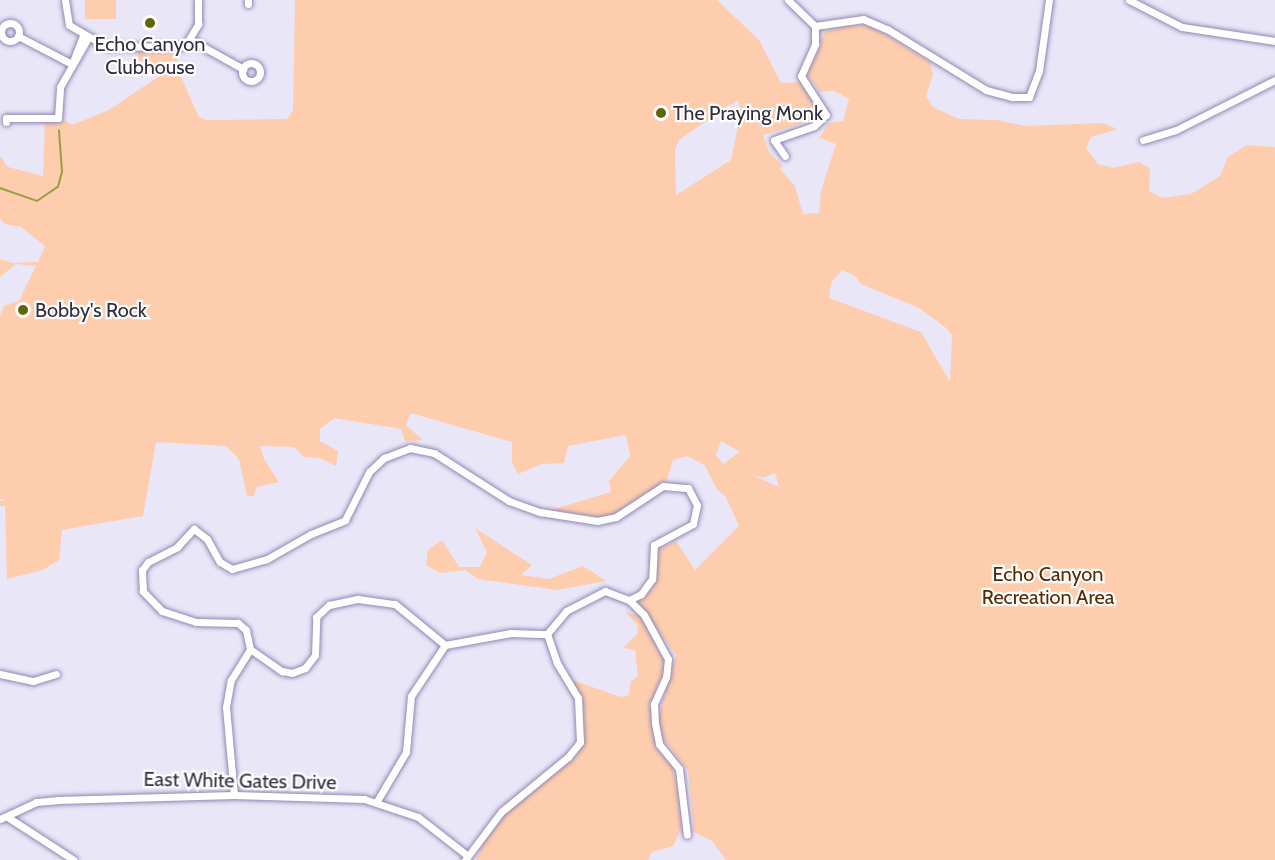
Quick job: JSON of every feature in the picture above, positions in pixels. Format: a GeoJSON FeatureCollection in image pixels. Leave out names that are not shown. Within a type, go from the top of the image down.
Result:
{"type":"FeatureCollection","features":[{"type":"Feature","properties":{"kind":"street"},"geometry":{"type":"LineString","coordinates":[[65,0],[65,20],[86,36],[107,47],[185,46],[191,40],[198,24],[198,0]]}},
{"type":"Feature","properties":{"kind":"street"},"geometry":{"type":"LineString","coordinates":[[785,156],[774,140],[814,126],[826,115],[801,76],[815,44],[815,26],[788,0]]}},
{"type":"Feature","properties":{"kind":"street"},"geometry":{"type":"LineString","coordinates":[[815,26],[863,19],[887,28],[986,90],[1013,97],[1029,97],[1039,71],[1049,0]]}},
{"type":"Feature","properties":{"kind":"street"},"geometry":{"type":"LineString","coordinates":[[1129,0],[1182,27],[1275,41]]}},
{"type":"Feature","properties":{"kind":"street"},"geometry":{"type":"LineString","coordinates":[[18,36],[73,62]]}},
{"type":"Feature","properties":{"kind":"street"},"geometry":{"type":"LineString","coordinates":[[6,122],[6,118],[58,118],[59,90],[86,36]]}},
{"type":"Feature","properties":{"kind":"street"},"geometry":{"type":"LineString","coordinates":[[191,40],[243,69]]}},
{"type":"Feature","properties":{"kind":"street"},"geometry":{"type":"LineString","coordinates":[[1143,140],[1176,130],[1275,80]]}},
{"type":"Feature","properties":{"kind":"street"},"geometry":{"type":"LineString","coordinates":[[234,795],[226,707],[231,681],[250,649],[246,630],[238,622],[196,622],[162,611],[143,591],[142,570],[148,562],[177,547],[194,529],[207,539],[220,562],[232,569],[267,559],[311,534],[345,520],[369,472],[384,458],[410,448],[434,453],[509,501],[540,512],[597,521],[616,517],[663,486],[688,488],[697,505],[693,524],[654,545],[652,579],[641,594],[629,600]]}},
{"type":"Feature","properties":{"kind":"street"},"geometry":{"type":"LineString","coordinates":[[548,634],[566,611],[601,592],[629,600],[649,622],[668,659],[666,677],[654,704],[655,723],[659,744],[679,768],[687,835]]}},
{"type":"Feature","properties":{"kind":"street"},"geometry":{"type":"LineString","coordinates":[[250,649],[282,671],[292,673],[305,668],[315,655],[316,617],[329,605],[358,598],[395,604],[445,645]]}},
{"type":"Feature","properties":{"kind":"street"},"geometry":{"type":"LineString","coordinates":[[377,801],[406,752],[411,696],[445,645],[511,633],[548,634]]}},
{"type":"Feature","properties":{"kind":"street"},"geometry":{"type":"LineString","coordinates":[[466,858],[501,812],[568,757],[580,742],[578,698],[557,663],[548,634]]}},
{"type":"Feature","properties":{"kind":"street"},"geometry":{"type":"LineString","coordinates":[[0,672],[33,677],[56,674],[33,681],[0,672]]}},
{"type":"Feature","properties":{"kind":"street","name":"East White Gates Drive"},"geometry":{"type":"LineString","coordinates":[[0,819],[9,818],[36,802],[57,800],[234,795],[377,801],[418,817],[466,858]]}},
{"type":"Feature","properties":{"kind":"street"},"geometry":{"type":"LineString","coordinates":[[9,818],[74,860]]}},
{"type":"Feature","properties":{"kind":"green space"},"geometry":{"type":"Polygon","coordinates":[[[85,0],[116,0],[116,19],[85,19],[85,0]]]}},
{"type":"Feature","properties":{"kind":"green space","name":"Echo Canyon Recreation Area"},"geometry":{"type":"Polygon","coordinates":[[[295,0],[717,0],[759,40],[781,83],[799,82],[820,112],[816,119],[763,135],[769,152],[783,166],[780,169],[795,186],[803,214],[819,213],[821,191],[836,144],[819,138],[829,123],[843,121],[849,99],[834,91],[820,92],[806,73],[825,31],[847,26],[871,26],[930,62],[933,75],[926,96],[933,107],[959,119],[996,120],[1026,126],[1103,123],[1117,129],[1091,137],[1086,148],[1098,164],[1113,168],[1139,162],[1150,168],[1149,191],[1162,198],[1191,194],[1220,176],[1228,157],[1247,145],[1275,147],[1275,860],[726,860],[712,841],[694,832],[688,770],[662,737],[657,721],[676,655],[638,603],[654,586],[657,550],[676,541],[695,570],[739,526],[726,497],[716,488],[705,465],[687,456],[673,460],[666,483],[607,518],[548,511],[611,492],[609,481],[630,456],[626,435],[568,446],[564,463],[542,464],[518,474],[512,462],[512,442],[414,414],[410,414],[406,425],[423,440],[405,441],[401,429],[334,418],[320,429],[320,441],[338,451],[336,466],[319,458],[304,457],[294,447],[260,446],[264,459],[279,482],[257,487],[254,496],[247,496],[239,459],[226,446],[156,442],[143,516],[62,530],[59,560],[43,570],[7,579],[5,506],[0,506],[0,501],[5,501],[0,499],[0,316],[4,306],[19,301],[36,266],[16,264],[0,277],[0,259],[12,263],[38,262],[45,246],[21,227],[5,224],[0,219],[0,156],[8,167],[43,176],[45,120],[59,125],[61,118],[72,125],[109,110],[162,73],[137,59],[138,51],[175,50],[180,75],[199,117],[206,120],[287,119],[293,110],[295,0]],[[738,100],[680,139],[675,149],[676,195],[731,160],[741,111],[738,100]],[[842,270],[831,283],[829,298],[921,332],[950,382],[952,335],[945,327],[919,308],[861,284],[854,275],[842,270]],[[721,441],[716,455],[723,464],[740,452],[721,441]],[[775,473],[763,478],[750,474],[779,487],[775,473]]]}},
{"type":"Feature","properties":{"kind":"green space"},"geometry":{"type":"Polygon","coordinates":[[[475,528],[532,565],[521,575],[549,579],[583,566],[606,581],[557,590],[478,579],[465,570],[440,573],[426,565],[428,550],[442,540],[459,567],[480,567],[487,552],[475,528]]]}},
{"type":"Feature","properties":{"kind":"green space"},"geometry":{"type":"Polygon","coordinates":[[[625,612],[642,616],[665,656],[665,674],[652,720],[656,749],[672,764],[684,822],[673,846],[652,852],[648,860],[476,860],[492,823],[576,755],[584,743],[582,703],[572,680],[621,697],[629,695],[631,681],[638,676],[635,650],[623,648],[637,634],[638,625],[625,612]]]}},
{"type":"Feature","properties":{"kind":"waterway"},"geometry":{"type":"LineString","coordinates":[[0,188],[37,201],[58,187],[62,172],[59,131]]}},
{"type":"Feature","properties":{"kind":"place","name":"Echo Canyon Clubhouse"},"geometry":{"type":"Point","coordinates":[150,23]}},
{"type":"Feature","properties":{"kind":"place","name":"The Praying Monk"},"geometry":{"type":"Point","coordinates":[661,113]}},
{"type":"Feature","properties":{"kind":"place","name":"Bobby's Rock"},"geometry":{"type":"Point","coordinates":[23,310]}}]}
